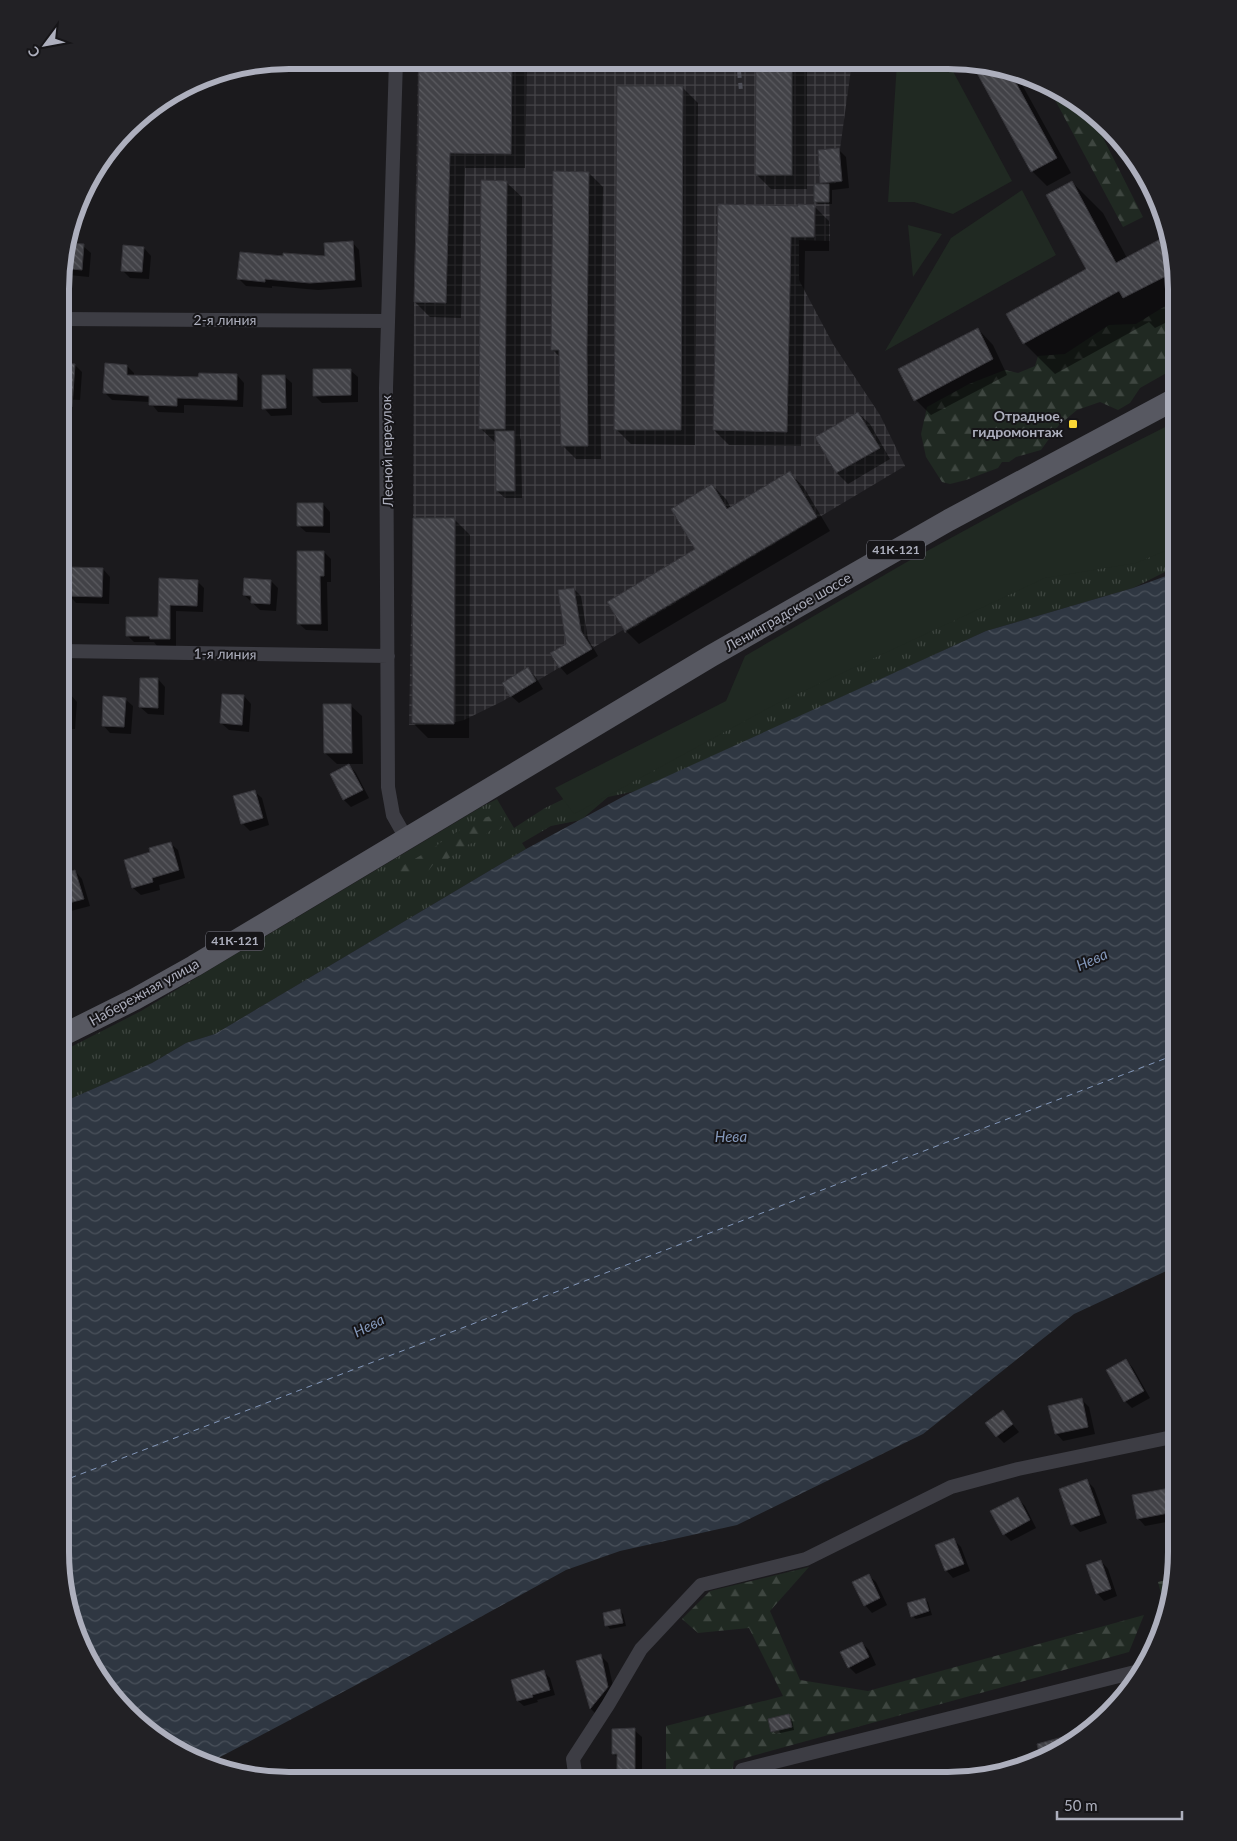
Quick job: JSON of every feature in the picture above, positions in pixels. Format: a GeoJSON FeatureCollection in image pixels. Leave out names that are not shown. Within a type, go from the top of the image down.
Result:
{"type":"FeatureCollection","features":[{"type":"Feature","properties":{"kind":"main road","name":"Ленинградское шоссе"},"geometry":{"type":"LineString","coordinates":[[406,838],[745,636],[949,520],[1168,403]]}},
{"type":"Feature","properties":{"kind":"main road","name":"Набережная улица"},"geometry":{"type":"LineString","coordinates":[[69,1032],[135,999],[194,966],[406,838]]}},
{"type":"Feature","properties":{"kind":"street","name":"Лесной переулок"},"geometry":{"type":"LineString","coordinates":[[396,69],[386,388],[388,787],[393,815],[406,838]]}},
{"type":"Feature","properties":{"kind":"street","name":"2-я линия"},"geometry":{"type":"LineString","coordinates":[[69,319],[388,321]]}},
{"type":"Feature","properties":{"kind":"street","name":"1-я линия"},"geometry":{"type":"LineString","coordinates":[[69,651],[388,656]]}},
{"type":"Feature","properties":{"kind":"street"},"geometry":{"type":"LineString","coordinates":[[575,1772],[573,1759],[641,1649],[701,1585],[806,1559],[951,1487],[1018,1469],[1168,1438]]}},
{"type":"Feature","properties":{"kind":"street"},"geometry":{"type":"LineString","coordinates":[[742,1772],[742,1770],[1132,1673]]}},
{"type":"Feature","properties":{"kind":"shaded area"},"geometry":{"type":"Polygon","coordinates":[[[418,69],[851,69],[840,149],[842,182],[829,184],[830,241],[799,240],[799,280],[833,344],[880,415],[905,466],[625,633],[623,630],[503,701],[464,720],[444,725],[409,725],[413,518],[418,69]]]}},
{"type":"Feature","properties":{"kind":"green space"},"geometry":{"type":"Polygon","coordinates":[[[897,69],[952,69],[1012,181],[953,214],[914,202],[888,202],[897,69]]]}},
{"type":"Feature","properties":{"kind":"green space"},"geometry":{"type":"Polygon","coordinates":[[[1052,95],[1071,106],[1098,127],[1143,217],[1123,227],[1052,95]]]}},
{"type":"Feature","properties":{"kind":"green space"},"geometry":{"type":"Polygon","coordinates":[[[1022,190],[1056,255],[885,351],[951,238],[1022,190]]]}},
{"type":"Feature","properties":{"kind":"green space"},"geometry":{"type":"Polygon","coordinates":[[[908,225],[942,234],[913,277],[908,225]]]}},
{"type":"Feature","properties":{"kind":"green space"},"geometry":{"type":"Polygon","coordinates":[[[1168,305],[1168,372],[1140,388],[1130,403],[1118,410],[1100,402],[1077,410],[1059,425],[1041,450],[1016,457],[1009,462],[1002,462],[998,468],[966,480],[950,484],[942,482],[926,457],[921,434],[927,407],[969,384],[1005,370],[1018,373],[1035,366],[1038,356],[1065,354],[1109,325],[1136,324],[1168,305]]]}},
{"type":"Feature","properties":{"kind":"green space"},"geometry":{"type":"Polygon","coordinates":[[[1168,426],[1168,550],[1136,563],[1045,578],[776,704],[574,814],[555,788],[726,701],[745,656],[905,563],[1015,503],[1168,426]]]}},
{"type":"Feature","properties":{"kind":"green space"},"geometry":{"type":"Polygon","coordinates":[[[1168,545],[1168,570],[1133,588],[986,631],[636,791],[608,797],[581,820],[551,826],[522,843],[526,849],[215,1034],[186,1043],[152,1063],[69,1099],[69,1048],[141,1011],[483,806],[497,799],[514,828],[545,808],[1017,585],[1168,545]]]}},
{"type":"Feature","properties":{"kind":"green space"},"geometry":{"type":"Polygon","coordinates":[[[497,815],[503,818],[505,824],[499,830],[491,830],[477,842],[469,844],[445,861],[435,862],[429,870],[399,880],[394,877],[394,871],[467,826],[487,817],[497,815]]]}},
{"type":"Feature","properties":{"kind":"green space"},"geometry":{"type":"Polygon","coordinates":[[[809,1567],[770,1611],[800,1680],[868,1691],[1144,1615],[1129,1652],[734,1761],[732,1772],[666,1772],[666,1726],[783,1696],[749,1628],[698,1633],[682,1619],[710,1591],[809,1567]]]}},
{"type":"Feature","properties":{"kind":"green space"},"geometry":{"type":"Polygon","coordinates":[[[1166,1580],[1163,1601],[1158,1582],[1166,1580]]]}},
{"type":"Feature","properties":{"kind":"water","name":"Нева"},"geometry":{"type":"Polygon","coordinates":[[[1168,575],[1168,1270],[1074,1314],[923,1434],[737,1525],[620,1551],[566,1570],[375,1675],[215,1760],[179,1743],[144,1718],[114,1686],[91,1650],[76,1609],[69,1567],[69,1099],[152,1063],[186,1043],[215,1034],[526,849],[626,795],[986,631],[1133,588],[1168,575]]]}},
{"type":"Feature","properties":{"kind":"building"},"geometry":{"type":"Polygon","coordinates":[[[419,69],[512,69],[511,154],[450,153],[446,303],[414,302],[419,69]]]}},
{"type":"Feature","properties":{"kind":"building"},"geometry":{"type":"Polygon","coordinates":[[[756,69],[792,69],[792,175],[755,175],[756,69]]]}},
{"type":"Feature","properties":{"kind":"building"},"geometry":{"type":"Polygon","coordinates":[[[976,71],[1014,78],[1057,158],[1031,172],[976,71]]]}},
{"type":"Feature","properties":{"kind":"building"},"geometry":{"type":"Polygon","coordinates":[[[617,86],[683,86],[681,430],[614,430],[617,86]]]}},
{"type":"Feature","properties":{"kind":"building"},"geometry":{"type":"Polygon","coordinates":[[[839,148],[842,181],[820,183],[818,150],[839,148]]]}},
{"type":"Feature","properties":{"kind":"building"},"geometry":{"type":"Polygon","coordinates":[[[553,171],[589,172],[588,446],[561,446],[559,350],[551,350],[553,171]]]}},
{"type":"Feature","properties":{"kind":"building"},"geometry":{"type":"Polygon","coordinates":[[[481,180],[507,181],[505,429],[479,429],[481,180]]]}},
{"type":"Feature","properties":{"kind":"building"},"geometry":{"type":"Polygon","coordinates":[[[1072,181],[1116,263],[1162,238],[1168,275],[1123,298],[1119,291],[1023,344],[1006,314],[1086,269],[1046,195],[1072,181]]]}},
{"type":"Feature","properties":{"kind":"building"},"geometry":{"type":"Polygon","coordinates":[[[814,184],[829,184],[829,202],[814,202],[814,184]]]}},
{"type":"Feature","properties":{"kind":"building"},"geometry":{"type":"Polygon","coordinates":[[[718,204],[815,205],[814,237],[791,237],[787,432],[713,430],[718,204]]]}},
{"type":"Feature","properties":{"kind":"building"},"geometry":{"type":"Polygon","coordinates":[[[353,241],[355,280],[310,283],[265,279],[265,282],[237,279],[240,252],[283,256],[283,253],[325,256],[324,243],[353,241]]]}},
{"type":"Feature","properties":{"kind":"building"},"geometry":{"type":"Polygon","coordinates":[[[74,243],[84,244],[82,270],[70,269],[74,243]]]}},
{"type":"Feature","properties":{"kind":"building"},"geometry":{"type":"Polygon","coordinates":[[[123,245],[144,247],[142,272],[121,271],[123,245]]]}},
{"type":"Feature","properties":{"kind":"building"},"geometry":{"type":"Polygon","coordinates":[[[978,328],[993,359],[914,401],[898,369],[978,328]]]}},
{"type":"Feature","properties":{"kind":"building"},"geometry":{"type":"Polygon","coordinates":[[[105,363],[127,365],[127,375],[198,377],[199,373],[237,374],[237,400],[177,398],[177,406],[149,405],[149,396],[103,393],[105,363]]]}},
{"type":"Feature","properties":{"kind":"building"},"geometry":{"type":"Polygon","coordinates":[[[69,364],[75,364],[72,407],[69,407],[69,364]]]}},
{"type":"Feature","properties":{"kind":"building"},"geometry":{"type":"Polygon","coordinates":[[[313,369],[351,369],[351,395],[313,396],[313,369]]]}},
{"type":"Feature","properties":{"kind":"building"},"geometry":{"type":"Polygon","coordinates":[[[262,375],[285,375],[286,408],[262,409],[262,375]]]}},
{"type":"Feature","properties":{"kind":"building"},"geometry":{"type":"Polygon","coordinates":[[[858,412],[880,448],[836,473],[815,437],[858,412]]]}},
{"type":"Feature","properties":{"kind":"building"},"geometry":{"type":"Polygon","coordinates":[[[495,431],[514,431],[515,491],[496,491],[495,431]]]}},
{"type":"Feature","properties":{"kind":"building"},"geometry":{"type":"Polygon","coordinates":[[[790,471],[817,517],[625,631],[607,602],[695,549],[671,509],[712,484],[727,509],[790,471]]]}},
{"type":"Feature","properties":{"kind":"building"},"geometry":{"type":"Polygon","coordinates":[[[297,503],[323,503],[323,526],[297,526],[297,503]]]}},
{"type":"Feature","properties":{"kind":"building"},"geometry":{"type":"Polygon","coordinates":[[[413,518],[455,518],[454,724],[412,723],[413,518]]]}},
{"type":"Feature","properties":{"kind":"building"},"geometry":{"type":"Polygon","coordinates":[[[297,551],[324,551],[324,576],[320,576],[321,624],[297,624],[297,551]]]}},
{"type":"Feature","properties":{"kind":"building"},"geometry":{"type":"Polygon","coordinates":[[[69,567],[103,568],[102,597],[69,596],[69,567]]]}},
{"type":"Feature","properties":{"kind":"building"},"geometry":{"type":"Polygon","coordinates":[[[159,578],[198,580],[197,606],[170,605],[170,639],[150,639],[149,636],[126,636],[126,617],[158,617],[159,578]]]}},
{"type":"Feature","properties":{"kind":"building"},"geometry":{"type":"Polygon","coordinates":[[[244,578],[271,580],[270,604],[251,603],[251,596],[243,595],[244,578]]]}},
{"type":"Feature","properties":{"kind":"building"},"geometry":{"type":"Polygon","coordinates":[[[574,588],[581,631],[592,649],[559,668],[550,653],[566,644],[558,590],[574,588]]]}},
{"type":"Feature","properties":{"kind":"building"},"geometry":{"type":"Polygon","coordinates":[[[528,667],[536,681],[510,697],[502,683],[528,667]]]}},
{"type":"Feature","properties":{"kind":"building"},"geometry":{"type":"Polygon","coordinates":[[[140,678],[158,678],[158,708],[139,707],[140,678]]]}},
{"type":"Feature","properties":{"kind":"building"},"geometry":{"type":"Polygon","coordinates":[[[222,694],[244,695],[242,725],[220,723],[222,694]]]}},
{"type":"Feature","properties":{"kind":"building"},"geometry":{"type":"Polygon","coordinates":[[[103,696],[126,698],[124,727],[102,726],[103,696]]]}},
{"type":"Feature","properties":{"kind":"building"},"geometry":{"type":"Polygon","coordinates":[[[323,704],[351,704],[352,753],[324,753],[323,704]]]}},
{"type":"Feature","properties":{"kind":"building"},"geometry":{"type":"Polygon","coordinates":[[[349,764],[363,790],[343,800],[330,774],[349,764]]]}},
{"type":"Feature","properties":{"kind":"building"},"geometry":{"type":"Polygon","coordinates":[[[255,790],[263,818],[241,824],[233,796],[255,790]]]}},
{"type":"Feature","properties":{"kind":"building"},"geometry":{"type":"Polygon","coordinates":[[[171,842],[179,870],[152,878],[153,882],[132,888],[124,860],[150,852],[149,848],[171,842]]]}},
{"type":"Feature","properties":{"kind":"building"},"geometry":{"type":"Polygon","coordinates":[[[75,870],[84,899],[69,903],[69,872],[75,870]]]}},
{"type":"Feature","properties":{"kind":"building"},"geometry":{"type":"Polygon","coordinates":[[[1126,1359],[1144,1391],[1124,1402],[1106,1370],[1126,1359]]]}},
{"type":"Feature","properties":{"kind":"building"},"geometry":{"type":"Polygon","coordinates":[[[1082,1398],[1088,1427],[1055,1434],[1048,1406],[1082,1398]]]}},
{"type":"Feature","properties":{"kind":"building"},"geometry":{"type":"Polygon","coordinates":[[[1003,1410],[1013,1424],[996,1437],[985,1423],[1003,1410]]]}},
{"type":"Feature","properties":{"kind":"building"},"geometry":{"type":"Polygon","coordinates":[[[1087,1479],[1100,1515],[1071,1525],[1059,1489],[1087,1479]]]}},
{"type":"Feature","properties":{"kind":"building"},"geometry":{"type":"Polygon","coordinates":[[[1168,1488],[1168,1513],[1137,1519],[1132,1495],[1168,1488]]]}},
{"type":"Feature","properties":{"kind":"building"},"geometry":{"type":"Polygon","coordinates":[[[1018,1497],[1030,1520],[1003,1535],[990,1511],[1018,1497]]]}},
{"type":"Feature","properties":{"kind":"building"},"geometry":{"type":"Polygon","coordinates":[[[954,1538],[964,1564],[945,1571],[935,1545],[954,1538]]]}},
{"type":"Feature","properties":{"kind":"building"},"geometry":{"type":"Polygon","coordinates":[[[1101,1560],[1111,1589],[1096,1594],[1086,1565],[1101,1560]]]}},
{"type":"Feature","properties":{"kind":"building"},"geometry":{"type":"Polygon","coordinates":[[[869,1574],[880,1598],[864,1606],[852,1582],[869,1574]]]}},
{"type":"Feature","properties":{"kind":"building"},"geometry":{"type":"Polygon","coordinates":[[[925,1598],[929,1611],[911,1617],[907,1603],[925,1598]]]}},
{"type":"Feature","properties":{"kind":"building"},"geometry":{"type":"Polygon","coordinates":[[[620,1609],[623,1623],[605,1626],[603,1613],[620,1609]]]}},
{"type":"Feature","properties":{"kind":"building"},"geometry":{"type":"Polygon","coordinates":[[[862,1642],[869,1657],[848,1668],[840,1652],[862,1642]]]}},
{"type":"Feature","properties":{"kind":"building"},"geometry":{"type":"Polygon","coordinates":[[[601,1654],[608,1687],[590,1709],[576,1661],[601,1654]]]}},
{"type":"Feature","properties":{"kind":"building"},"geometry":{"type":"Polygon","coordinates":[[[544,1670],[550,1690],[517,1701],[511,1680],[544,1670]]]}},
{"type":"Feature","properties":{"kind":"building"},"geometry":{"type":"Polygon","coordinates":[[[789,1714],[792,1727],[771,1732],[768,1719],[789,1714]]]}},
{"type":"Feature","properties":{"kind":"building"},"geometry":{"type":"Polygon","coordinates":[[[635,1728],[635,1772],[617,1772],[617,1754],[612,1754],[612,1729],[635,1728]]]}},
{"type":"Feature","properties":{"kind":"building"},"geometry":{"type":"Polygon","coordinates":[[[1072,1735],[1039,1753],[1037,1744],[1072,1735]]]}},
{"type":"Feature","properties":{"kind":"ferry route"},"geometry":{"type":"LineString","coordinates":[[69,1479],[1168,1057]]}},
{"type":"Feature","properties":{"kind":"railway"},"geometry":{"type":"LineString","coordinates":[[739,69],[741,91]]}},
{"type":"Feature","properties":{"kind":"place","name":"Отрадное, гидромонтаж"},"geometry":{"type":"Point","coordinates":[1073,424]}}]}
